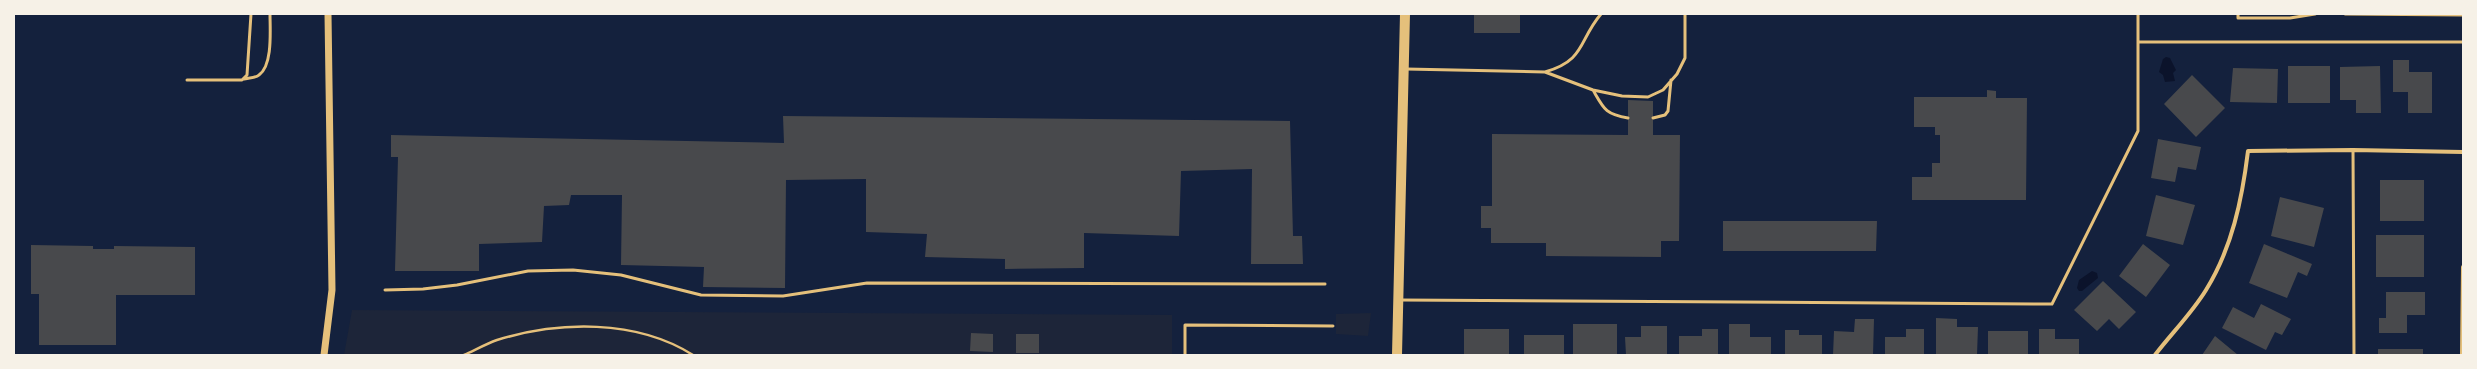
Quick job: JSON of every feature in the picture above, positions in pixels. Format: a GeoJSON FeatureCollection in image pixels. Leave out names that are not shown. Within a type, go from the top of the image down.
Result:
{"type":"FeatureCollection","features":[{"type":"Feature","properties":{"kind":"main road"},"geometry":{"type":"LineString","coordinates":[[1397,355],[1405,14]]}},
{"type":"Feature","properties":{"kind":"street"},"geometry":{"type":"LineString","coordinates":[[324,355],[332,270],[328,14]]}},
{"type":"Feature","properties":{"kind":"street"},"geometry":{"type":"LineString","coordinates":[[2155,355],[2206,291],[2225,250],[2242,201],[2248,152],[2353,150],[2463,152]]}},
{"type":"Feature","properties":{"kind":"street"},"geometry":{"type":"LineString","coordinates":[[2462,355],[2463,267]]}},
{"type":"Feature","properties":{"kind":"lane"},"geometry":{"type":"LineString","coordinates":[[242,80],[247,75],[249,63],[251,14]]}},
{"type":"Feature","properties":{"kind":"lane"},"geometry":{"type":"LineString","coordinates":[[187,80],[242,80],[259,76],[264,68],[270,48],[270,14]]}},
{"type":"Feature","properties":{"kind":"lane"},"geometry":{"type":"LineString","coordinates":[[1404,69],[1545,72],[1562,67],[1575,56],[1601,14]]}},
{"type":"Feature","properties":{"kind":"lane"},"geometry":{"type":"LineString","coordinates":[[1545,72],[1593,90],[1622,96],[1648,97],[1663,90],[1672,80],[1685,58],[1685,14]]}},
{"type":"Feature","properties":{"kind":"lane"},"geometry":{"type":"LineString","coordinates":[[1399,300],[2052,304],[2138,131],[2138,14]]}},
{"type":"Feature","properties":{"kind":"lane"},"geometry":{"type":"LineString","coordinates":[[2238,14],[2238,18],[2315,14]]}},
{"type":"Feature","properties":{"kind":"lane"},"geometry":{"type":"LineString","coordinates":[[2345,14],[2463,15]]}},
{"type":"Feature","properties":{"kind":"lane"},"geometry":{"type":"LineString","coordinates":[[2138,42],[2463,42]]}},
{"type":"Feature","properties":{"kind":"lane"},"geometry":{"type":"LineString","coordinates":[[1653,118],[1665,115],[1668,111],[1672,80]]}},
{"type":"Feature","properties":{"kind":"lane"},"geometry":{"type":"LineString","coordinates":[[1593,90],[1604,110],[1612,115],[1628,118]]}},
{"type":"Feature","properties":{"kind":"lane"},"geometry":{"type":"LineString","coordinates":[[2353,150],[2354,355]]}},
{"type":"Feature","properties":{"kind":"lane"},"geometry":{"type":"LineString","coordinates":[[385,290],[423,289],[457,285],[528,271],[573,270],[622,275],[701,295],[783,296],[867,283],[1325,284]]}},
{"type":"Feature","properties":{"kind":"lane"},"geometry":{"type":"LineString","coordinates":[[1185,355],[1185,325],[1333,326]]}},
{"type":"Feature","properties":{"kind":"path"},"geometry":{"type":"LineString","coordinates":[[464,355],[497,340],[553,328],[609,327],[654,337],[693,355]]}},
{"type":"Feature","properties":{"kind":"shaded area"},"geometry":{"type":"Polygon","coordinates":[[[2166,57],[2170,58],[2176,70],[2173,73],[2175,81],[2165,82],[2163,75],[2159,72],[2163,59],[2166,57]]]}},
{"type":"Feature","properties":{"kind":"shaded area"},"geometry":{"type":"Polygon","coordinates":[[[2092,271],[2097,273],[2098,278],[2082,291],[2079,291],[2077,288],[2079,280],[2092,271]]]}},
{"type":"Feature","properties":{"kind":"shaded area"},"geometry":{"type":"Polygon","coordinates":[[[352,310],[1172,315],[1172,355],[344,355],[352,310]]]}},
{"type":"Feature","properties":{"kind":"shaded area"},"geometry":{"type":"Polygon","coordinates":[[[1371,313],[1368,336],[1336,334],[1336,314],[1371,313]]]}},
{"type":"Feature","properties":{"kind":"building"},"geometry":{"type":"Polygon","coordinates":[[[1474,14],[1520,14],[1520,33],[1474,33],[1474,14]]]}},
{"type":"Feature","properties":{"kind":"building"},"geometry":{"type":"Polygon","coordinates":[[[2393,60],[2409,60],[2409,72],[2432,72],[2432,113],[2408,113],[2408,92],[2393,92],[2393,60]]]}},
{"type":"Feature","properties":{"kind":"building"},"geometry":{"type":"Polygon","coordinates":[[[2288,66],[2330,66],[2330,103],[2288,103],[2288,66]]]}},
{"type":"Feature","properties":{"kind":"building"},"geometry":{"type":"Polygon","coordinates":[[[2380,66],[2381,113],[2356,113],[2356,100],[2340,100],[2340,67],[2380,66]]]}},
{"type":"Feature","properties":{"kind":"building"},"geometry":{"type":"Polygon","coordinates":[[[2233,68],[2278,69],[2277,103],[2230,102],[2233,68]]]}},
{"type":"Feature","properties":{"kind":"building"},"geometry":{"type":"Polygon","coordinates":[[[2192,75],[2225,108],[2196,137],[2164,104],[2192,75]]]}},
{"type":"Feature","properties":{"kind":"building"},"geometry":{"type":"Polygon","coordinates":[[[1987,90],[1996,91],[1996,98],[2027,98],[2026,200],[1912,200],[1912,177],[1932,177],[1932,163],[1940,163],[1940,135],[1935,135],[1935,127],[1914,127],[1914,97],[1987,97],[1987,90]]]}},
{"type":"Feature","properties":{"kind":"building"},"geometry":{"type":"Polygon","coordinates":[[[1628,100],[1653,101],[1653,135],[1680,135],[1679,241],[1661,241],[1661,257],[1546,256],[1546,243],[1491,243],[1491,228],[1481,228],[1481,206],[1492,206],[1492,134],[1628,135],[1628,100]]]}},
{"type":"Feature","properties":{"kind":"building"},"geometry":{"type":"Polygon","coordinates":[[[783,116],[1290,121],[1293,236],[1302,236],[1303,264],[1251,264],[1252,169],[1181,171],[1179,236],[1084,233],[1084,268],[1005,269],[1005,259],[925,257],[927,234],[866,232],[866,179],[786,180],[785,288],[703,287],[704,267],[621,265],[622,195],[571,195],[569,205],[544,206],[542,242],[479,244],[479,271],[395,271],[398,157],[391,157],[391,135],[784,143],[783,116]]]}},
{"type":"Feature","properties":{"kind":"building"},"geometry":{"type":"Polygon","coordinates":[[[2158,139],[2201,147],[2196,170],[2178,167],[2175,182],[2151,178],[2158,139]]]}},
{"type":"Feature","properties":{"kind":"building"},"geometry":{"type":"Polygon","coordinates":[[[2380,180],[2424,180],[2424,221],[2380,221],[2380,180]]]}},
{"type":"Feature","properties":{"kind":"building"},"geometry":{"type":"Polygon","coordinates":[[[2156,195],[2195,205],[2183,245],[2146,236],[2156,195]]]}},
{"type":"Feature","properties":{"kind":"building"},"geometry":{"type":"Polygon","coordinates":[[[2280,197],[2324,208],[2314,247],[2271,236],[2280,197]]]}},
{"type":"Feature","properties":{"kind":"building"},"geometry":{"type":"Polygon","coordinates":[[[1723,221],[1877,221],[1876,251],[1723,251],[1723,221]]]}},
{"type":"Feature","properties":{"kind":"building"},"geometry":{"type":"Polygon","coordinates":[[[2376,235],[2424,235],[2424,277],[2376,277],[2376,235]]]}},
{"type":"Feature","properties":{"kind":"building"},"geometry":{"type":"Polygon","coordinates":[[[2143,244],[2170,265],[2146,297],[2119,276],[2143,244]]]}},
{"type":"Feature","properties":{"kind":"building"},"geometry":{"type":"Polygon","coordinates":[[[2264,244],[2312,264],[2307,276],[2298,272],[2287,298],[2249,283],[2264,244]]]}},
{"type":"Feature","properties":{"kind":"building"},"geometry":{"type":"Polygon","coordinates":[[[31,245],[93,246],[93,249],[114,249],[114,246],[195,247],[195,295],[116,295],[116,345],[39,345],[39,294],[31,294],[31,245]]]}},
{"type":"Feature","properties":{"kind":"building"},"geometry":{"type":"Polygon","coordinates":[[[2103,281],[2136,312],[2119,329],[2109,319],[2097,331],[2074,310],[2103,281]]]}},
{"type":"Feature","properties":{"kind":"building"},"geometry":{"type":"Polygon","coordinates":[[[2386,292],[2425,292],[2425,315],[2407,315],[2407,333],[2379,333],[2379,318],[2386,318],[2386,292]]]}},
{"type":"Feature","properties":{"kind":"building"},"geometry":{"type":"Polygon","coordinates":[[[2261,304],[2291,319],[2282,335],[2275,332],[2266,350],[2222,328],[2233,307],[2254,318],[2261,304]]]}},
{"type":"Feature","properties":{"kind":"building"},"geometry":{"type":"Polygon","coordinates":[[[1936,318],[1957,319],[1957,327],[1978,327],[1977,355],[1936,355],[1936,318]]]}},
{"type":"Feature","properties":{"kind":"building"},"geometry":{"type":"Polygon","coordinates":[[[1855,319],[1874,319],[1873,355],[1833,355],[1834,331],[1854,332],[1855,319]]]}},
{"type":"Feature","properties":{"kind":"building"},"geometry":{"type":"Polygon","coordinates":[[[1573,324],[1617,324],[1617,355],[1573,355],[1573,324]]]}},
{"type":"Feature","properties":{"kind":"building"},"geometry":{"type":"Polygon","coordinates":[[[1729,324],[1750,324],[1750,337],[1771,337],[1771,355],[1729,355],[1729,324]]]}},
{"type":"Feature","properties":{"kind":"building"},"geometry":{"type":"Polygon","coordinates":[[[1641,326],[1667,326],[1667,355],[1626,355],[1625,337],[1641,337],[1641,326]]]}},
{"type":"Feature","properties":{"kind":"building"},"geometry":{"type":"Polygon","coordinates":[[[1464,329],[1509,329],[1509,355],[1464,354],[1464,329]]]}},
{"type":"Feature","properties":{"kind":"building"},"geometry":{"type":"Polygon","coordinates":[[[1702,329],[1718,329],[1718,355],[1679,355],[1679,336],[1702,336],[1702,329]]]}},
{"type":"Feature","properties":{"kind":"building"},"geometry":{"type":"Polygon","coordinates":[[[1906,329],[1924,329],[1924,355],[1885,355],[1885,337],[1906,337],[1906,329]]]}},
{"type":"Feature","properties":{"kind":"building"},"geometry":{"type":"Polygon","coordinates":[[[2039,329],[2055,329],[2055,339],[2079,339],[2079,355],[2039,355],[2039,329]]]}},
{"type":"Feature","properties":{"kind":"building"},"geometry":{"type":"Polygon","coordinates":[[[1785,330],[1799,330],[1799,335],[1822,335],[1822,354],[1785,355],[1785,330]]]}},
{"type":"Feature","properties":{"kind":"building"},"geometry":{"type":"Polygon","coordinates":[[[1988,331],[2028,331],[2028,355],[1988,355],[1988,331]]]}},
{"type":"Feature","properties":{"kind":"building"},"geometry":{"type":"Polygon","coordinates":[[[971,333],[993,334],[993,352],[970,351],[971,333]]]}},
{"type":"Feature","properties":{"kind":"building"},"geometry":{"type":"Polygon","coordinates":[[[1016,334],[1039,334],[1039,353],[1016,353],[1016,334]]]}},
{"type":"Feature","properties":{"kind":"building"},"geometry":{"type":"Polygon","coordinates":[[[1524,335],[1564,335],[1564,355],[1524,355],[1524,335]]]}},
{"type":"Feature","properties":{"kind":"building"},"geometry":{"type":"Polygon","coordinates":[[[2215,336],[2238,355],[2202,355],[2215,336]]]}},
{"type":"Feature","properties":{"kind":"building"},"geometry":{"type":"Polygon","coordinates":[[[2378,349],[2423,349],[2423,355],[2378,355],[2378,349]]]}}]}
